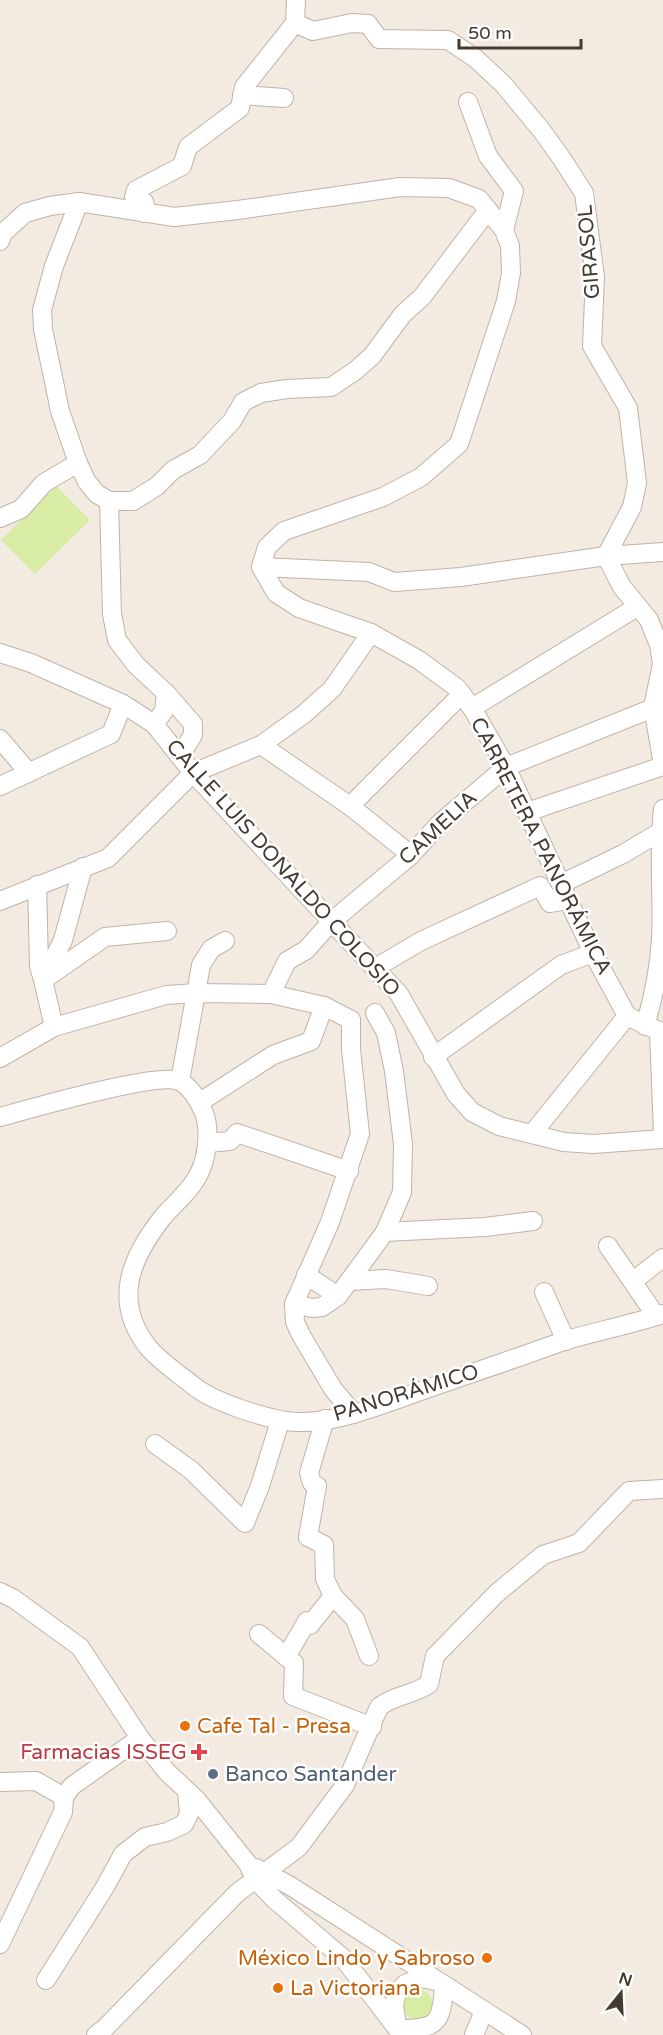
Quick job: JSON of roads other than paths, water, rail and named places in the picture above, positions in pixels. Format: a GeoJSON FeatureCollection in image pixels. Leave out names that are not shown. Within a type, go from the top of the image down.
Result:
{"type":"FeatureCollection","features":[{"type":"Feature","properties":{"kind":"street"},"geometry":{"type":"LineString","coordinates":[[144,213],[144,202],[134,197],[136,190],[182,166],[188,147],[240,108],[244,87],[295,22],[296,0]]}},
{"type":"Feature","properties":{"kind":"street","name":"GIRASOL"},"geometry":{"type":"LineString","coordinates":[[295,22],[313,31],[352,23],[368,24],[379,39],[448,40],[475,58],[504,85],[562,159],[584,194],[595,277],[592,346],[628,408],[637,483],[632,507],[606,556]]}},
{"type":"Feature","properties":{"kind":"street"},"geometry":{"type":"LineString","coordinates":[[242,95],[284,98]]}},
{"type":"Feature","properties":{"kind":"street"},"geometry":{"type":"LineString","coordinates":[[468,102],[488,156],[514,190],[504,230]]}},
{"type":"Feature","properties":{"kind":"street"},"geometry":{"type":"LineString","coordinates":[[0,241],[3,233],[25,213],[50,206],[79,202],[174,217],[400,187],[449,188],[480,199],[504,230],[510,246],[511,273],[506,301],[459,444],[421,477],[383,497],[284,531],[267,548],[261,567],[369,572],[394,582],[461,577],[606,556],[663,552]]}},
{"type":"Feature","properties":{"kind":"street"},"geometry":{"type":"LineString","coordinates":[[79,202],[54,266],[42,310],[42,329],[60,411],[78,463],[87,482],[97,494],[109,501],[134,501],[157,486],[173,470],[200,455],[232,421],[243,402],[252,397],[261,393],[287,389],[331,387],[372,356],[403,314],[422,297],[488,210]]}},
{"type":"Feature","properties":{"kind":"street"},"geometry":{"type":"LineString","coordinates":[[0,518],[21,509],[44,483],[78,463]]}},
{"type":"Feature","properties":{"kind":"street"},"geometry":{"type":"LineString","coordinates":[[109,501],[112,614],[117,640],[136,664],[193,724],[193,735],[180,756]]}},
{"type":"Feature","properties":{"kind":"street"},"geometry":{"type":"LineString","coordinates":[[527,812],[663,766],[658,706],[662,664],[658,645],[649,620],[622,587],[606,556]]}},
{"type":"Feature","properties":{"kind":"street","name":"CARRETERA PANORÁMICA"},"geometry":{"type":"LineString","coordinates":[[261,567],[276,593],[299,608],[370,633],[419,660],[457,688],[506,767],[593,953],[627,1016]]}},
{"type":"Feature","properties":{"kind":"street"},"geometry":{"type":"LineString","coordinates":[[350,806],[467,701],[637,607]]}},
{"type":"Feature","properties":{"kind":"street"},"geometry":{"type":"LineString","coordinates":[[0,901],[108,858],[193,773],[261,745],[304,714],[332,689],[370,633]]}},
{"type":"Feature","properties":{"kind":"street","name":"CALLE LUIS DONALDO COLOSIO"},"geometry":{"type":"LineString","coordinates":[[0,653],[31,663],[123,704],[154,724],[193,773],[399,994],[433,1057],[456,1094],[472,1112],[499,1126],[564,1142],[593,1144],[663,1139]]}},
{"type":"Feature","properties":{"kind":"street"},"geometry":{"type":"LineString","coordinates":[[154,724],[164,711],[166,693]]}},
{"type":"Feature","properties":{"kind":"street"},"geometry":{"type":"LineString","coordinates":[[0,786],[111,734],[123,704]]}},
{"type":"Feature","properties":{"kind":"street","name":"CAMELIA"},"geometry":{"type":"LineString","coordinates":[[271,994],[287,961],[306,950],[331,922],[411,855],[440,823],[506,767],[658,706]]}},
{"type":"Feature","properties":{"kind":"street"},"geometry":{"type":"LineString","coordinates":[[0,739],[29,773]]}},
{"type":"Feature","properties":{"kind":"street"},"geometry":{"type":"LineString","coordinates":[[261,745],[350,806],[411,855]]}},
{"type":"Feature","properties":{"kind":"street"},"geometry":{"type":"LineString","coordinates":[[663,809],[660,832],[661,938],[656,1031],[663,1132]]}},
{"type":"Feature","properties":{"kind":"street"},"geometry":{"type":"LineString","coordinates":[[375,968],[421,941],[540,886],[550,903],[660,832]]}},
{"type":"Feature","properties":{"kind":"street"},"geometry":{"type":"LineString","coordinates":[[43,980],[63,940],[83,867]]}},
{"type":"Feature","properties":{"kind":"street"},"geometry":{"type":"LineString","coordinates":[[36,885],[39,966],[54,1027]]}},
{"type":"Feature","properties":{"kind":"street"},"geometry":{"type":"LineString","coordinates":[[43,980],[105,938],[167,931]]}},
{"type":"Feature","properties":{"kind":"street"},"geometry":{"type":"LineString","coordinates":[[0,1117],[140,1082],[170,1079],[180,1081],[201,965],[211,950],[225,941]]}},
{"type":"Feature","properties":{"kind":"street"},"geometry":{"type":"LineString","coordinates":[[433,1057],[561,965],[593,953]]}},
{"type":"Feature","properties":{"kind":"street"},"geometry":{"type":"LineString","coordinates":[[0,1058],[54,1027],[166,995],[271,994],[324,1006],[351,1020],[375,1013],[399,994]]}},
{"type":"Feature","properties":{"kind":"street"},"geometry":{"type":"LineString","coordinates":[[200,1102],[273,1055],[311,1041],[324,1006]]}},
{"type":"Feature","properties":{"kind":"street"},"geometry":{"type":"LineString","coordinates":[[294,1304],[312,1308],[322,1307],[338,1296],[385,1232],[402,1192],[403,1144],[394,1071],[386,1033],[375,1013]]}},
{"type":"Feature","properties":{"kind":"street"},"geometry":{"type":"LineString","coordinates":[[531,1134],[627,1016],[656,1031]]}},
{"type":"Feature","properties":{"kind":"street"},"geometry":{"type":"LineString","coordinates":[[351,1020],[351,1049],[360,1134],[330,1222],[294,1304],[295,1322],[301,1335],[333,1389],[354,1414]]}},
{"type":"Feature","properties":{"kind":"street","name":"PANORÁMICO"},"geometry":{"type":"LineString","coordinates":[[180,1081],[200,1102],[207,1121],[207,1143],[198,1177],[146,1240],[132,1267],[128,1296],[131,1321],[148,1348],[198,1389],[229,1404],[280,1421],[300,1422],[325,1419],[354,1414],[566,1341],[659,1315]]}},
{"type":"Feature","properties":{"kind":"street"},"geometry":{"type":"LineString","coordinates":[[207,1143],[230,1141],[237,1133],[349,1171]]}},
{"type":"Feature","properties":{"kind":"street"},"geometry":{"type":"LineString","coordinates":[[385,1232],[485,1227],[533,1221]]}},
{"type":"Feature","properties":{"kind":"street"},"geometry":{"type":"LineString","coordinates":[[608,1246],[659,1315]]}},
{"type":"Feature","properties":{"kind":"street"},"geometry":{"type":"LineString","coordinates":[[633,1281],[663,1257]]}},
{"type":"Feature","properties":{"kind":"street"},"geometry":{"type":"LineString","coordinates":[[306,1275],[338,1296]]}},
{"type":"Feature","properties":{"kind":"street"},"geometry":{"type":"LineString","coordinates":[[349,1281],[386,1279],[428,1286]]}},
{"type":"Feature","properties":{"kind":"street"},"geometry":{"type":"LineString","coordinates":[[543,1292],[566,1341]]}},
{"type":"Feature","properties":{"kind":"street"},"geometry":{"type":"LineString","coordinates":[[325,1419],[309,1473],[312,1483],[317,1486],[308,1537],[324,1545],[325,1579],[333,1596],[355,1619],[369,1656]]}},
{"type":"Feature","properties":{"kind":"street"},"geometry":{"type":"LineString","coordinates":[[155,1444],[191,1470],[245,1523],[260,1486],[280,1421]]}},
{"type":"Feature","properties":{"kind":"street"},"geometry":{"type":"LineString","coordinates":[[96,2035],[105,2029],[256,1872],[298,1847],[345,1785],[380,1707],[388,1700],[429,1684],[435,1656],[497,1593],[543,1555],[579,1543],[628,1491],[663,1489]]}},
{"type":"Feature","properties":{"kind":"street"},"geometry":{"type":"LineString","coordinates":[[0,1592],[14,1599],[80,1647],[141,1738],[167,1772],[188,1791],[256,1872],[275,1900],[343,1958],[399,2030]]}},
{"type":"Feature","properties":{"kind":"street"},"geometry":{"type":"LineString","coordinates":[[286,1657],[306,1621],[310,1626],[333,1596]]}},
{"type":"Feature","properties":{"kind":"street"},"geometry":{"type":"LineString","coordinates":[[259,1634],[294,1663],[293,1696],[372,1727]]}},
{"type":"Feature","properties":{"kind":"street"},"geometry":{"type":"LineString","coordinates":[[0,1944],[63,1812],[64,1797],[72,1786],[141,1738]]}},
{"type":"Feature","properties":{"kind":"street"},"geometry":{"type":"LineString","coordinates":[[0,1782],[36,1781],[64,1797]]}},
{"type":"Feature","properties":{"kind":"street"},"geometry":{"type":"LineString","coordinates":[[46,1980],[105,1887],[123,1854],[145,1837],[167,1832],[184,1824],[189,1814],[188,1791]]}},
{"type":"Feature","properties":{"kind":"street"},"geometry":{"type":"LineString","coordinates":[[256,1872],[368,1935],[522,2035]]}},
{"type":"Feature","properties":{"kind":"street"},"geometry":{"type":"LineString","coordinates":[[399,2030],[394,2005],[397,1992],[405,1984],[421,1978],[441,1984]]}},
{"type":"Feature","properties":{"kind":"street"},"geometry":{"type":"LineString","coordinates":[[399,2030],[428,2027],[439,2019],[442,2010],[441,1984]]}},
{"type":"Feature","properties":{"kind":"street"},"geometry":{"type":"LineString","coordinates":[[474,2035],[484,2011]]}},
{"type":"Feature","properties":{"kind":"place","name":"Cafe Tal - Presa"},"geometry":{"type":"Point","coordinates":[185,1726]}},
{"type":"Feature","properties":{"kind":"place","name":"Farmacias ISSEG"},"geometry":{"type":"Point","coordinates":[199,1752]}},
{"type":"Feature","properties":{"kind":"place","name":"Banco Santander"},"geometry":{"type":"Point","coordinates":[213,1774]}},
{"type":"Feature","properties":{"kind":"place","name":"México Lindo y Sabroso"},"geometry":{"type":"Point","coordinates":[487,1958]}},
{"type":"Feature","properties":{"kind":"place","name":"La Victoriana"},"geometry":{"type":"Point","coordinates":[278,1988]}}]}
